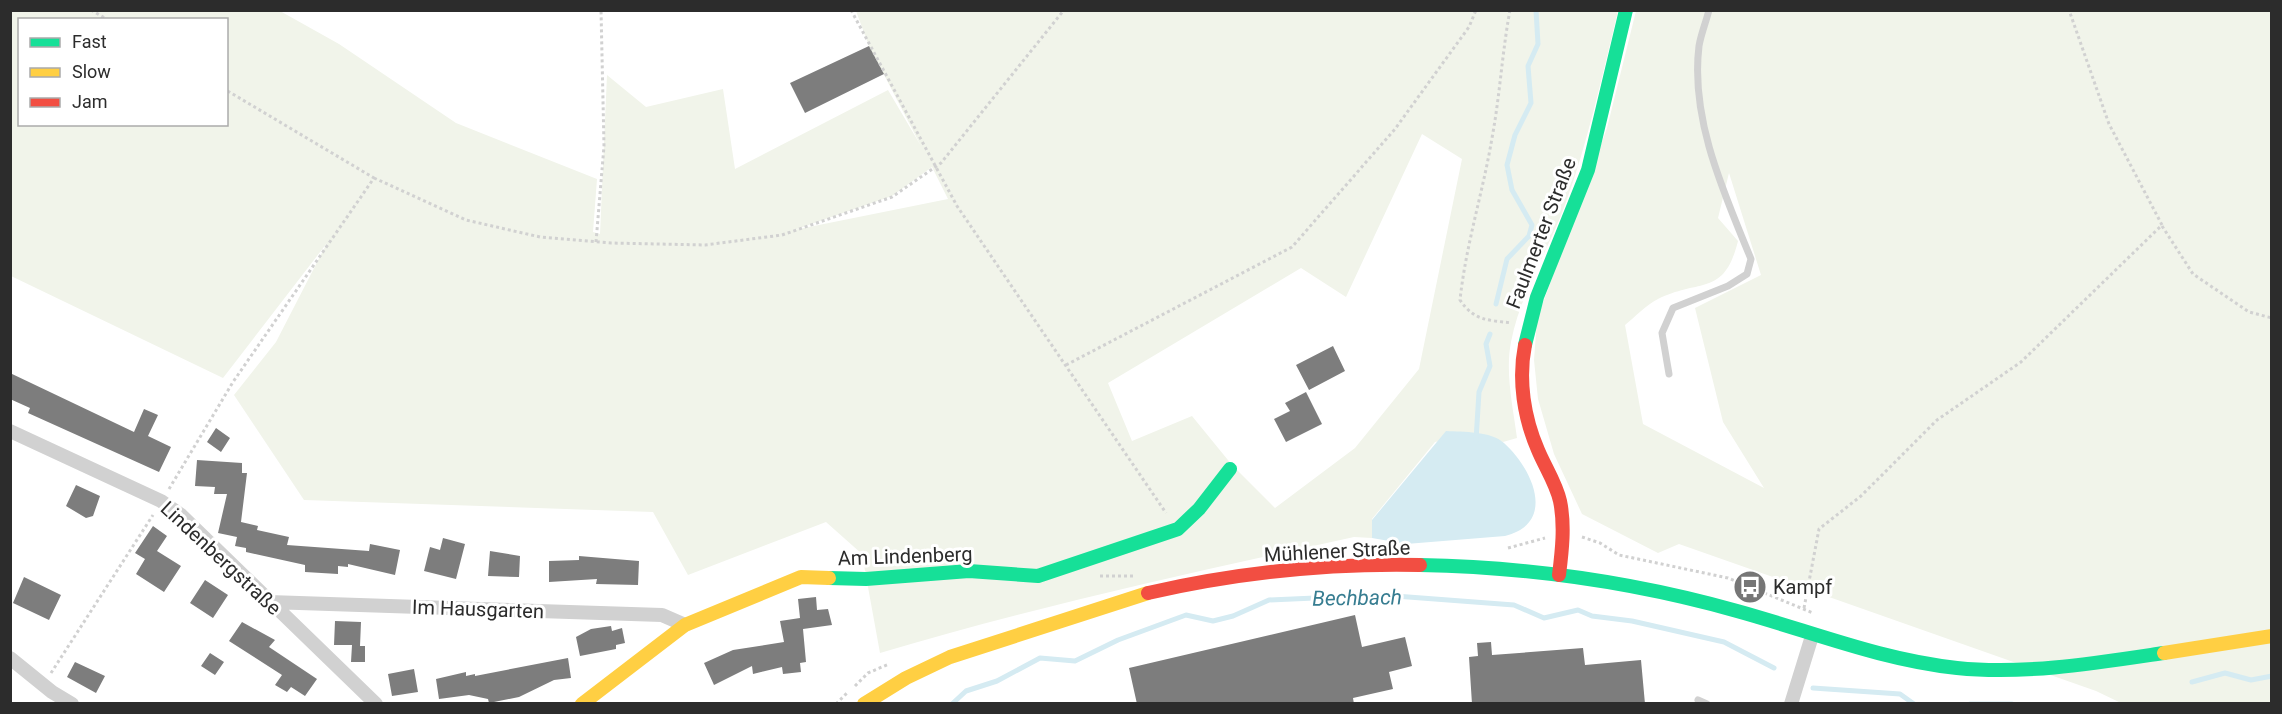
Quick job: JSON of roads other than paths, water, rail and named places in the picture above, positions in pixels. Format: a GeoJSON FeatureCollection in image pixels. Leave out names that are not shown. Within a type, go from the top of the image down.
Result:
{"type":"FeatureCollection","features":[{"type":"Feature","properties":{"kind":"main road","name":"Faulmerter Straße"},"geometry":{"type":"LineString","coordinates":[[1559,575],[1563,537],[1560,500],[1538,449],[1526,409],[1522,377],[1527,325],[1574,213],[1588,169],[1615,43],[1626,10]]}},
{"type":"Feature","properties":{"kind":"main road","name":"Am Lindenberg"},"geometry":{"type":"LineString","coordinates":[[582,704],[686,625],[801,577],[866,579],[969,571],[1038,576],[1178,529],[1199,509],[1230,469]]}},
{"type":"Feature","properties":{"kind":"main road","name":"Mühlener Straße"},"geometry":{"type":"LineString","coordinates":[[864,704],[886,687],[962,651],[1152,592],[1251,575],[1356,566],[1472,567],[1559,575],[1701,602],[1751,615],[1827,640],[1913,661],[1957,668],[2015,670],[2164,654],[2271,636]]}},
{"type":"Feature","properties":{"kind":"street","name":"Lindenbergstraße"},"geometry":{"type":"LineString","coordinates":[[10,431],[162,501],[181,515],[376,704]]}},
{"type":"Feature","properties":{"kind":"street","name":"Im Hausgarten"},"geometry":{"type":"LineString","coordinates":[[269,602],[662,615],[686,625]]}},
{"type":"Feature","properties":{"kind":"street"},"geometry":{"type":"LineString","coordinates":[[1791,704],[1812,636]]}},
{"type":"Feature","properties":{"kind":"street"},"geometry":{"type":"LineString","coordinates":[[10,658],[72,704]]}},
{"type":"Feature","properties":{"kind":"lane"},"geometry":{"type":"LineString","coordinates":[[1669,374],[1662,333],[1673,308],[1728,286],[1747,274],[1750,259],[1712,155],[1700,110],[1699,47],[1709,10]]}},
{"type":"Feature","properties":{"kind":"lane"},"geometry":{"type":"LineString","coordinates":[[1698,700],[1707,704]]}},
{"type":"Feature","properties":{"kind":"water"},"geometry":{"type":"Polygon","coordinates":[[[1446,431],[1492,436],[1504,443],[1515,454],[1531,480],[1535,494],[1535,508],[1531,520],[1521,529],[1505,536],[1406,544],[1372,538],[1372,520],[1446,431]]]}},
{"type":"Feature","properties":{"kind":"waterway"},"geometry":{"type":"LineString","coordinates":[[1496,304],[1507,259],[1529,236],[1532,225],[1512,190],[1507,165],[1515,135],[1531,103],[1528,66],[1538,44],[1536,10]]}},
{"type":"Feature","properties":{"kind":"waterway"},"geometry":{"type":"LineString","coordinates":[[1476,440],[1479,392],[1490,366],[1486,344],[1490,334]]}},
{"type":"Feature","properties":{"kind":"waterway","name":"Bechbach"},"geometry":{"type":"LineString","coordinates":[[952,704],[966,691],[997,681],[1040,658],[1075,661],[1118,640],[1186,615],[1213,621],[1233,616],[1269,600],[1382,595],[1514,605],[1544,618],[1578,610],[1592,616],[1632,621],[1724,642],[1774,668]]}},
{"type":"Feature","properties":{"kind":"waterway","name":"Bechbach"},"geometry":{"type":"LineString","coordinates":[[2192,682],[2225,673],[2251,680],[2272,676]]}},
{"type":"Feature","properties":{"kind":"waterway","name":"Bechbach"},"geometry":{"type":"LineString","coordinates":[[1813,688],[1900,694],[1914,704]]}},
{"type":"Feature","properties":{"kind":"waterway","name":"Bechbach"},"geometry":{"type":"LineString","coordinates":[[1970,704],[2012,704]]}},
{"type":"Feature","properties":{"kind":"place","name":"Kampf"},"geometry":{"type":"Point","coordinates":[1750,587]}}]}
